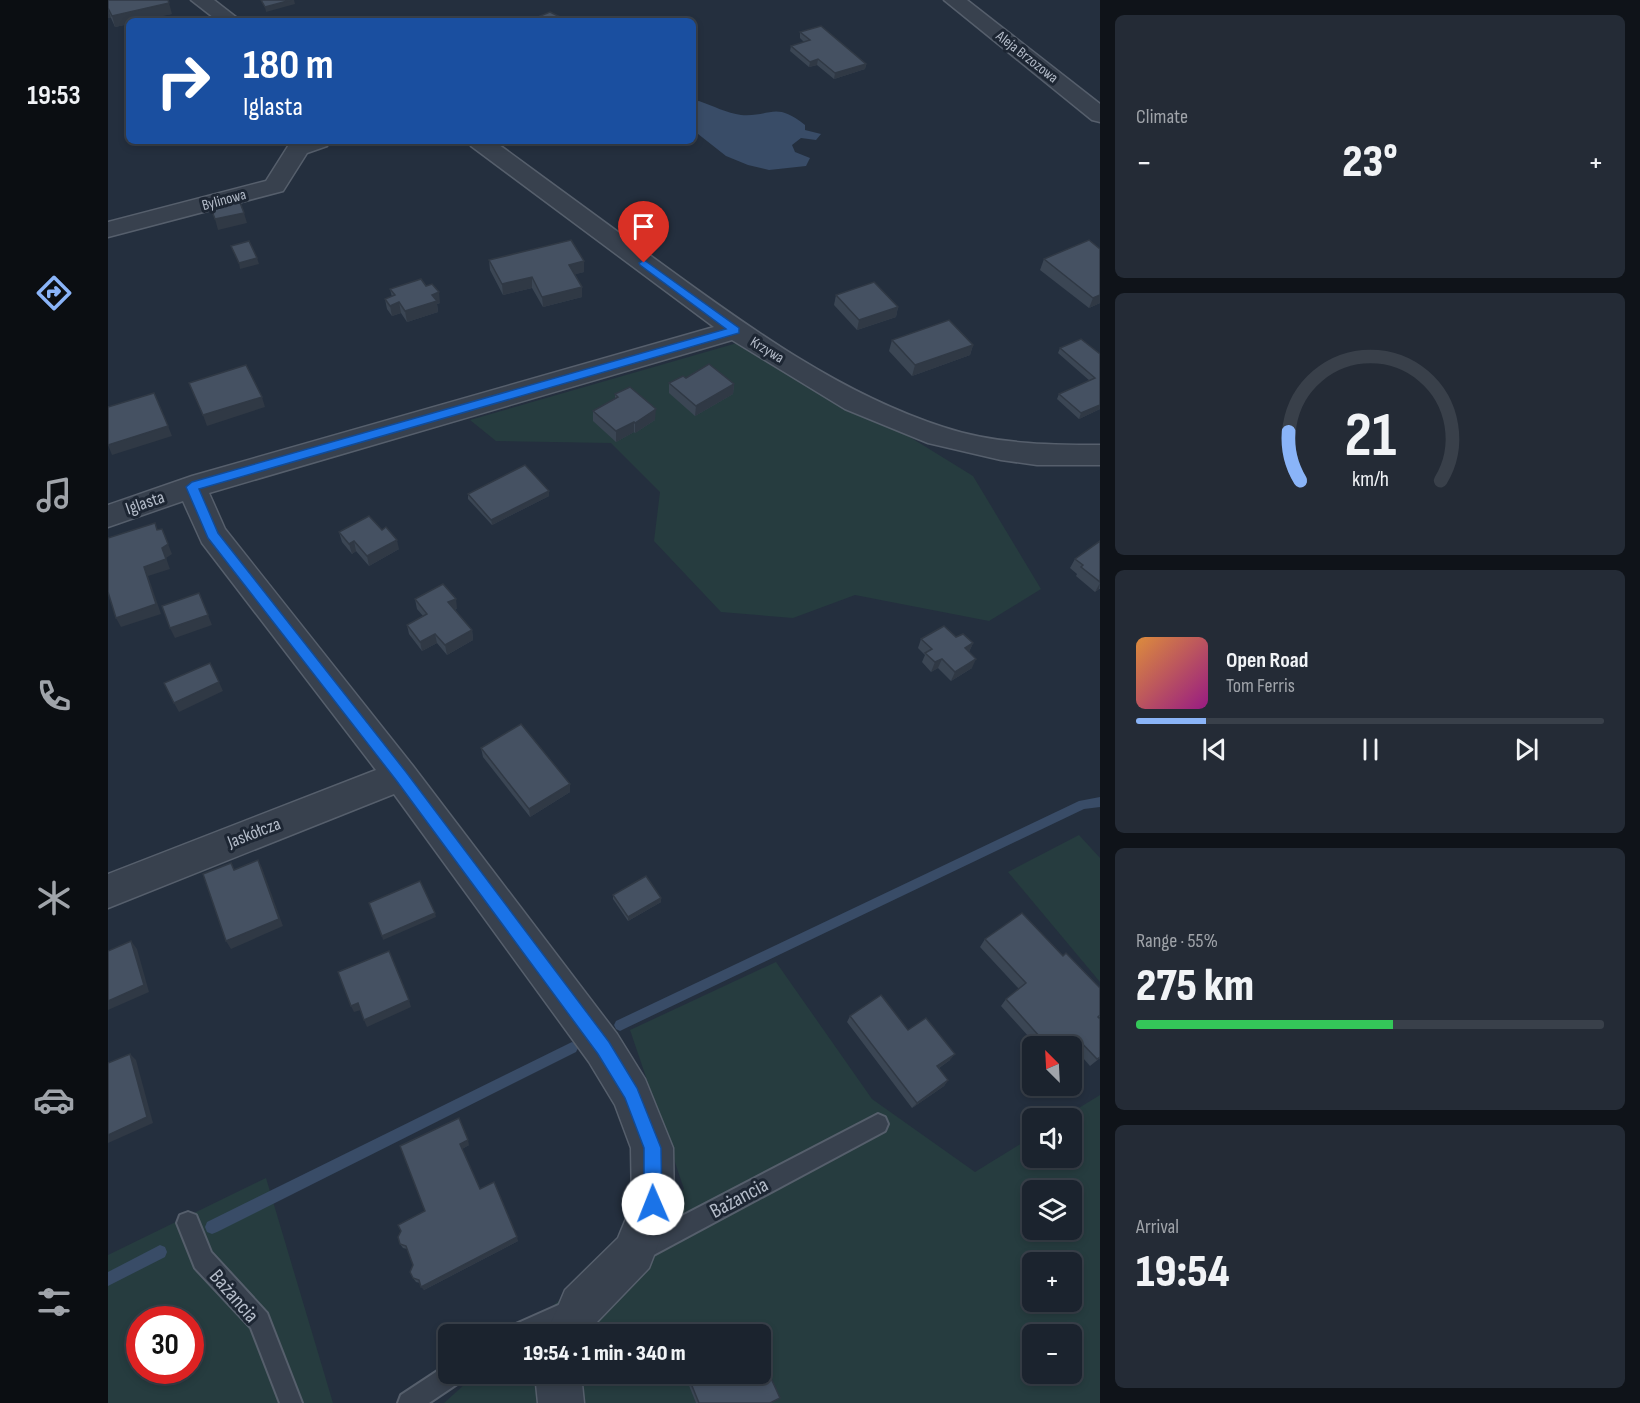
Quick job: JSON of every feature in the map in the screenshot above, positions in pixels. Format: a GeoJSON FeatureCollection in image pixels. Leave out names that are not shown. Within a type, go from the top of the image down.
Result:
{"type":"FeatureCollection","features":[{"type":"Feature","properties":{"kind":"street"},"geometry":{"type":"LineString","coordinates":[[201,0],[227,18]]}},
{"type":"Feature","properties":{"kind":"street","name":"Aleja Brzozowa"},"geometry":{"type":"LineString","coordinates":[[954,0],[1100,115]]}},
{"type":"Feature","properties":{"kind":"street","name":"Bylinowa"},"geometry":{"type":"LineString","coordinates":[[108,230],[274,186],[298,148],[310,144]]}},
{"type":"Feature","properties":{"kind":"street","name":"Krzywa"},"geometry":{"type":"LineString","coordinates":[[483,144],[735,330],[855,402],[938,436],[1001,450],[1037,455],[1100,455]]}},
{"type":"Feature","properties":{"kind":"street","name":"Iglasta"},"geometry":{"type":"LineString","coordinates":[[108,516],[192,487],[735,330]]}},
{"type":"Feature","properties":{"kind":"street"},"geometry":{"type":"LineString","coordinates":[[192,487],[213,535],[401,776],[603,1048],[631,1094],[652,1148],[653,1204],[634,1253]]}},
{"type":"Feature","properties":{"kind":"street","name":"Jaskółcza"},"geometry":{"type":"LineString","coordinates":[[108,891],[401,776]]}},
{"type":"Feature","properties":{"kind":"street","name":"Bażancia"},"geometry":{"type":"LineString","coordinates":[[575,1321],[634,1253]]}},
{"type":"Feature","properties":{"kind":"street"},"geometry":{"type":"LineString","coordinates":[[559,1384],[561,1403]]}},
{"type":"Feature","properties":{"kind":"lane","name":"Bażancia"},"geometry":{"type":"LineString","coordinates":[[634,1253],[878,1124]]}},
{"type":"Feature","properties":{"kind":"lane","name":"Bażancia"},"geometry":{"type":"LineString","coordinates":[[188,1223],[203,1260],[259,1321],[291,1403]]}},
{"type":"Feature","properties":{"kind":"lane"},"geometry":{"type":"LineString","coordinates":[[409,1403],[438,1383]]}},
{"type":"Feature","properties":{"kind":"green space"},"geometry":{"type":"Polygon","coordinates":[[[751,339],[973,476],[1041,589],[989,621],[855,595],[793,618],[721,612],[654,541],[660,492],[611,443],[496,441],[470,420],[751,339]]]}},
{"type":"Feature","properties":{"kind":"green space"},"geometry":{"type":"Polygon","coordinates":[[[1079,835],[1100,858],[1100,982],[1008,872],[1079,835]]]}},
{"type":"Feature","properties":{"kind":"green space"},"geometry":{"type":"Polygon","coordinates":[[[776,962],[872,1099],[975,1172],[1022,1143],[1022,1168],[1082,1168],[1082,1108],[1079,1108],[1100,1095],[1100,1403],[444,1403],[465,1384],[771,1384],[771,1324],[532,1324],[684,1189],[630,1030],[776,962]]]}},
{"type":"Feature","properties":{"kind":"green space"},"geometry":{"type":"Polygon","coordinates":[[[266,1178],[333,1403],[108,1403],[108,1255],[266,1178]]]}},
{"type":"Feature","properties":{"kind":"water"},"geometry":{"type":"Polygon","coordinates":[[[696,102],[741,115],[780,112],[805,125],[805,130],[821,134],[816,140],[801,138],[792,145],[795,152],[810,158],[806,166],[769,170],[748,165],[726,156],[696,132],[696,102]]]}},
{"type":"Feature","properties":{"kind":"building"},"geometry":{"type":"Polygon","coordinates":[[[108,0],[168,0],[169,3],[112,16],[108,8],[108,0]]]}},
{"type":"Feature","properties":{"kind":"building"},"geometry":{"type":"Polygon","coordinates":[[[261,0],[291,0],[265,7],[261,0]]]}},
{"type":"Feature","properties":{"kind":"building"},"geometry":{"type":"Polygon","coordinates":[[[550,12],[562,18],[535,18],[550,12]]]}},
{"type":"Feature","properties":{"kind":"building"},"geometry":{"type":"Polygon","coordinates":[[[821,26],[866,64],[835,73],[818,59],[810,62],[791,46],[810,40],[800,32],[821,26]]]}},
{"type":"Feature","properties":{"kind":"building"},"geometry":{"type":"Polygon","coordinates":[[[239,200],[244,213],[215,219],[210,206],[239,200]]]}},
{"type":"Feature","properties":{"kind":"building"},"geometry":{"type":"Polygon","coordinates":[[[571,240],[584,261],[569,265],[582,287],[542,297],[532,277],[502,284],[489,260],[571,240]]]}},
{"type":"Feature","properties":{"kind":"building"},"geometry":{"type":"Polygon","coordinates":[[[1089,240],[1100,249],[1100,295],[1093,298],[1044,259],[1089,240]]]}},
{"type":"Feature","properties":{"kind":"building"},"geometry":{"type":"Polygon","coordinates":[[[249,241],[257,258],[239,263],[231,246],[249,241]]]}},
{"type":"Feature","properties":{"kind":"building"},"geometry":{"type":"Polygon","coordinates":[[[421,279],[426,286],[432,284],[439,292],[432,295],[437,301],[405,311],[399,302],[390,306],[385,299],[395,295],[390,289],[421,279]]]}},
{"type":"Feature","properties":{"kind":"building"},"geometry":{"type":"Polygon","coordinates":[[[874,282],[898,307],[859,320],[836,295],[874,282]]]}},
{"type":"Feature","properties":{"kind":"building"},"geometry":{"type":"Polygon","coordinates":[[[949,320],[973,345],[915,365],[892,340],[949,320]]]}},
{"type":"Feature","properties":{"kind":"building"},"geometry":{"type":"Polygon","coordinates":[[[1081,339],[1100,354],[1100,405],[1081,413],[1059,394],[1095,378],[1060,348],[1081,339]]]}},
{"type":"Feature","properties":{"kind":"building"},"geometry":{"type":"Polygon","coordinates":[[[709,364],[734,384],[696,406],[669,383],[683,376],[686,378],[709,364]]]}},
{"type":"Feature","properties":{"kind":"building"},"geometry":{"type":"Polygon","coordinates":[[[246,365],[262,397],[203,415],[189,383],[246,365]]]}},
{"type":"Feature","properties":{"kind":"building"},"geometry":{"type":"Polygon","coordinates":[[[630,387],[656,409],[635,423],[616,431],[593,411],[618,397],[615,394],[630,387]]]}},
{"type":"Feature","properties":{"kind":"building"},"geometry":{"type":"Polygon","coordinates":[[[154,393],[168,426],[108,445],[108,407],[154,393]]]}},
{"type":"Feature","properties":{"kind":"building"},"geometry":{"type":"Polygon","coordinates":[[[525,465],[549,491],[491,520],[468,494],[525,465]]]}},
{"type":"Feature","properties":{"kind":"building"},"geometry":{"type":"Polygon","coordinates":[[[369,516],[382,530],[386,527],[397,540],[367,556],[354,541],[349,544],[339,532],[369,516]]]}},
{"type":"Feature","properties":{"kind":"building"},"geometry":{"type":"Polygon","coordinates":[[[155,523],[157,530],[162,529],[168,544],[162,548],[166,559],[144,567],[156,604],[116,618],[108,592],[108,538],[155,523]]]}},
{"type":"Feature","properties":{"kind":"building"},"geometry":{"type":"Polygon","coordinates":[[[1100,541],[1100,582],[1081,567],[1083,565],[1075,559],[1100,541]]]}},
{"type":"Feature","properties":{"kind":"building"},"geometry":{"type":"Polygon","coordinates":[[[443,584],[456,599],[448,602],[472,630],[445,645],[435,634],[420,642],[407,625],[427,614],[415,599],[443,584]]]}},
{"type":"Feature","properties":{"kind":"building"},"geometry":{"type":"Polygon","coordinates":[[[199,593],[208,615],[170,628],[162,606],[199,593]]]}},
{"type":"Feature","properties":{"kind":"building"},"geometry":{"type":"Polygon","coordinates":[[[944,626],[956,637],[963,634],[973,643],[965,648],[976,659],[955,672],[942,659],[935,662],[925,653],[932,649],[921,639],[944,626]]]}},
{"type":"Feature","properties":{"kind":"building"},"geometry":{"type":"Polygon","coordinates":[[[210,663],[219,682],[174,703],[164,683],[210,663]]]}},
{"type":"Feature","properties":{"kind":"building"},"geometry":{"type":"Polygon","coordinates":[[[521,724],[570,784],[529,809],[481,748],[521,724]]]}},
{"type":"Feature","properties":{"kind":"building"},"geometry":{"type":"Polygon","coordinates":[[[258,860],[279,919],[226,941],[203,874],[231,863],[234,870],[258,860]]]}},
{"type":"Feature","properties":{"kind":"building"},"geometry":{"type":"Polygon","coordinates":[[[646,876],[661,898],[628,917],[613,895],[646,876]]]}},
{"type":"Feature","properties":{"kind":"building"},"geometry":{"type":"Polygon","coordinates":[[[420,881],[435,913],[382,936],[369,903],[420,881]]]}},
{"type":"Feature","properties":{"kind":"building"},"geometry":{"type":"Polygon","coordinates":[[[1022,913],[1063,956],[1066,953],[1100,988],[1100,1015],[1098,1017],[1100,1019],[1100,1057],[1097,1059],[1082,1043],[1082,1036],[1039,1036],[1006,999],[1026,983],[985,939],[1022,913]]]}},
{"type":"Feature","properties":{"kind":"building"},"geometry":{"type":"Polygon","coordinates":[[[131,941],[144,985],[108,1001],[108,951],[131,941]]]}},
{"type":"Feature","properties":{"kind":"building"},"geometry":{"type":"Polygon","coordinates":[[[389,951],[409,1000],[364,1020],[358,1003],[351,1006],[338,972],[389,951]]]}},
{"type":"Feature","properties":{"kind":"building"},"geometry":{"type":"Polygon","coordinates":[[[881,995],[908,1030],[926,1018],[955,1054],[937,1066],[948,1080],[917,1103],[850,1016],[881,995]]]}},
{"type":"Feature","properties":{"kind":"building"},"geometry":{"type":"Polygon","coordinates":[[[130,1054],[147,1117],[108,1135],[108,1063],[130,1054]]]}},
{"type":"Feature","properties":{"kind":"building"},"geometry":{"type":"Polygon","coordinates":[[[459,1118],[468,1140],[460,1144],[480,1189],[494,1182],[517,1237],[421,1287],[419,1280],[413,1278],[410,1272],[413,1265],[406,1246],[400,1244],[398,1237],[401,1231],[398,1225],[425,1211],[400,1146],[459,1118]]]}},
{"type":"Feature","properties":{"kind":"building"},"geometry":{"type":"Polygon","coordinates":[[[771,1378],[780,1398],[770,1403],[699,1403],[691,1384],[771,1384],[771,1378]]]}},
{"type":"Feature","properties":{"kind":"waterway"},"geometry":{"type":"LineString","coordinates":[[620,1025],[1083,804],[1100,802]]}},
{"type":"Feature","properties":{"kind":"waterway"},"geometry":{"type":"LineString","coordinates":[[212,1227],[572,1048]]}},
{"type":"Feature","properties":{"kind":"waterway"},"geometry":{"type":"LineString","coordinates":[[108,1279],[160,1252]]}},
{"type":"Feature","properties":{"kind":"route"},"geometry":{"type":"LineString","coordinates":[[644,263],[735,330],[192,487],[213,535],[401,776],[603,1048],[631,1094],[652,1148],[653,1204]]}}]}
